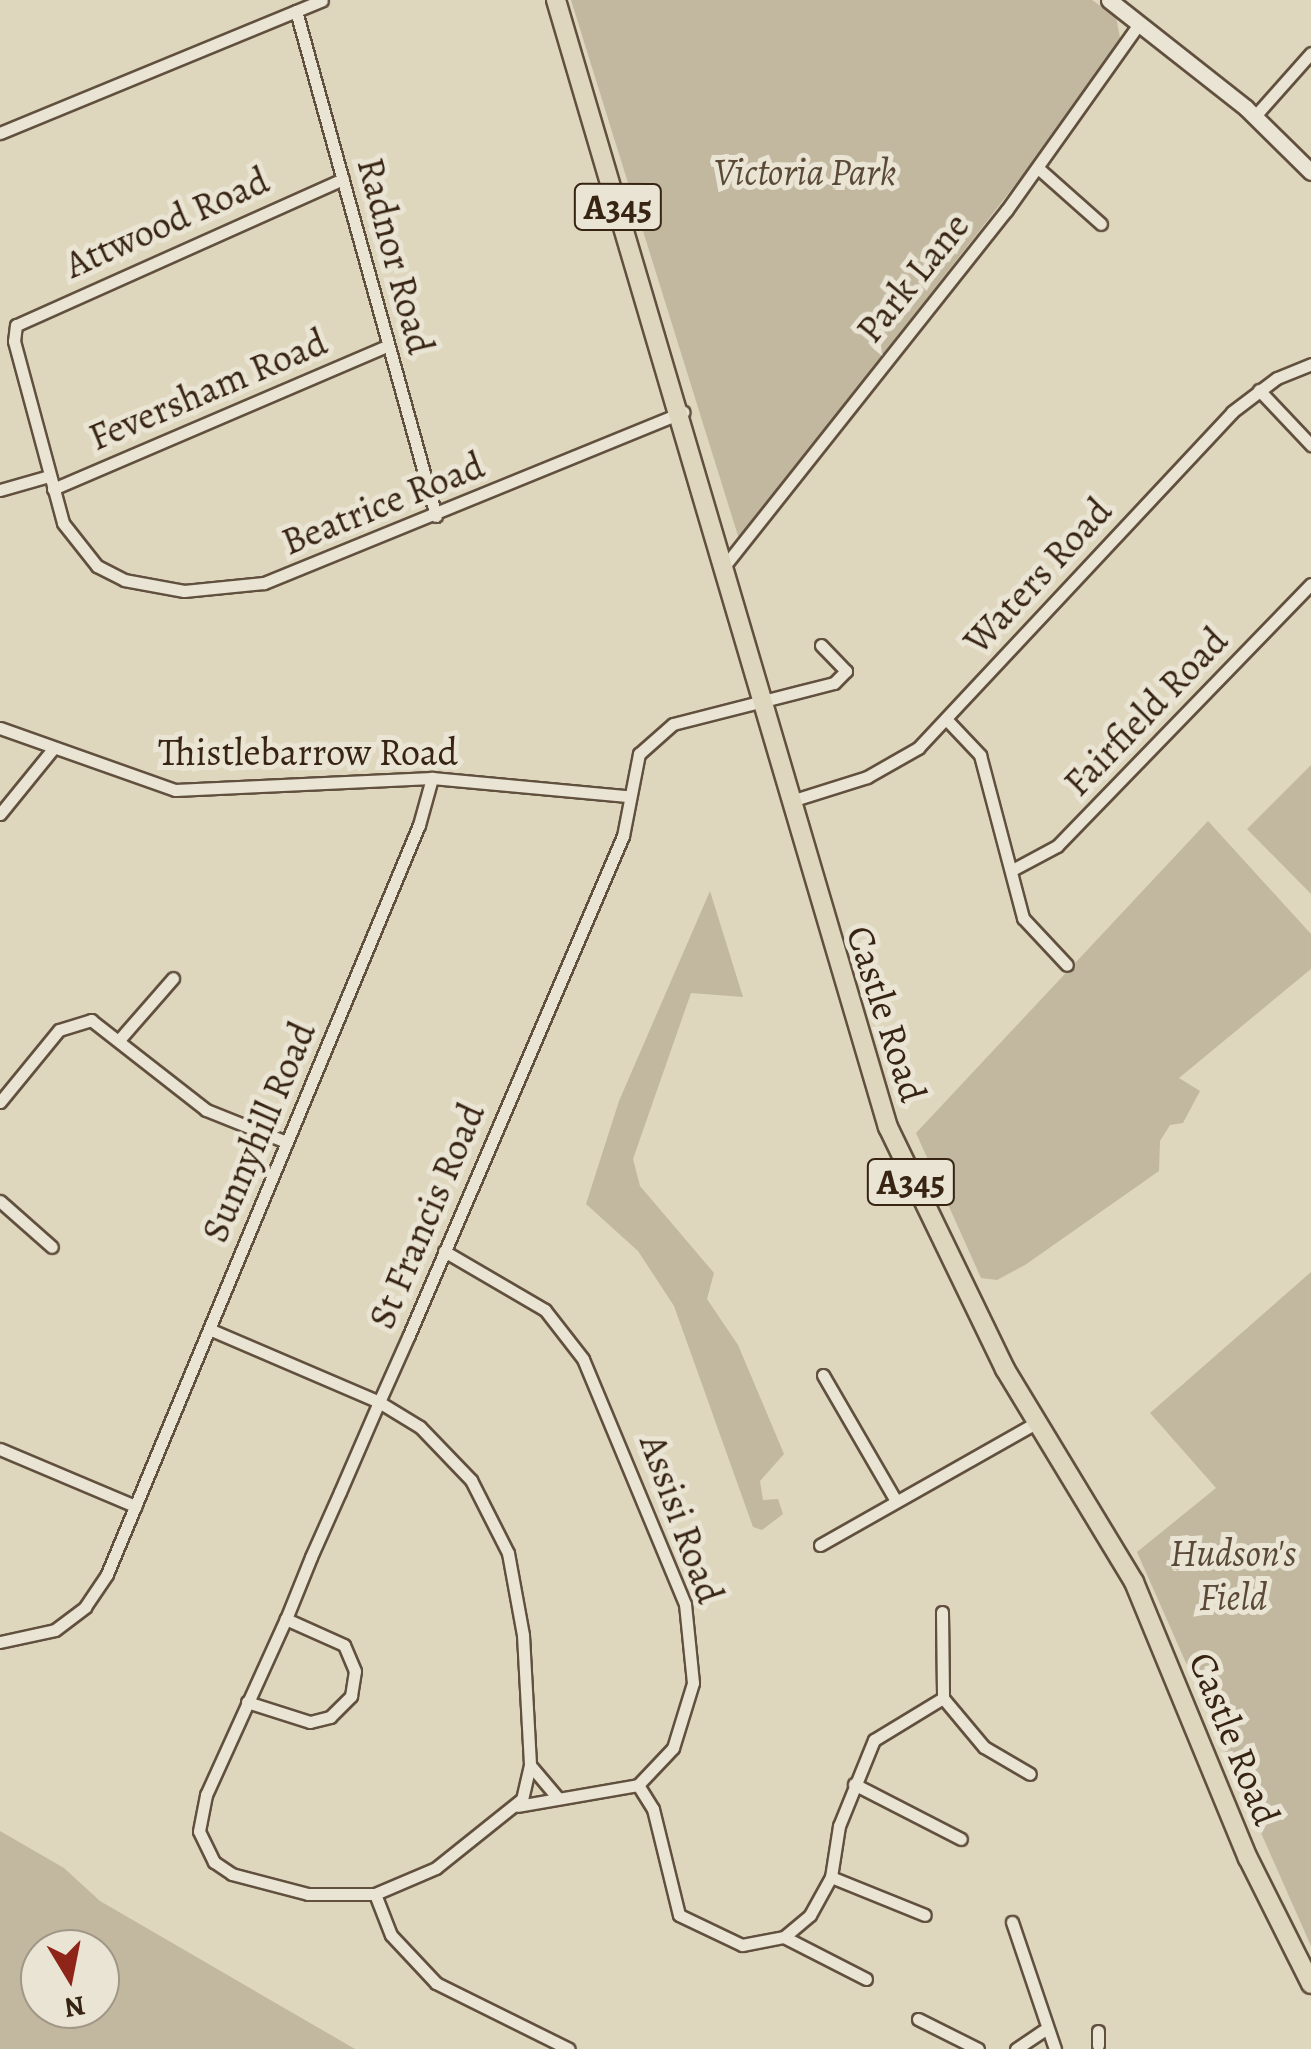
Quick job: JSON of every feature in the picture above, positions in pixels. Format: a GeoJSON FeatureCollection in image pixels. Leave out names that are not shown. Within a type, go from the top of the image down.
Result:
{"type":"FeatureCollection","features":[{"type":"Feature","properties":{"kind":"main road","name":"Castle Road"},"geometry":{"type":"LineString","coordinates":[[556,0],[683,412],[760,702],[888,1127],[952,1270],[1036,1422],[1134,1582],[1248,1858],[1311,1984]]}},
{"type":"Feature","properties":{"kind":"street"},"geometry":{"type":"LineString","coordinates":[[0,133],[322,0]]}},
{"type":"Feature","properties":{"kind":"street"},"geometry":{"type":"LineString","coordinates":[[1109,0],[1255,116],[1311,172]]}},
{"type":"Feature","properties":{"kind":"street","name":"Radnor Road"},"geometry":{"type":"LineString","coordinates":[[296,11],[436,516]]}},
{"type":"Feature","properties":{"kind":"street","name":"Park Lane"},"geometry":{"type":"LineString","coordinates":[[726,564],[1038,168],[1139,24]]}},
{"type":"Feature","properties":{"kind":"street"},"geometry":{"type":"LineString","coordinates":[[1255,116],[1311,54]]}},
{"type":"Feature","properties":{"kind":"street"},"geometry":{"type":"LineString","coordinates":[[1038,168],[1101,224]]}},
{"type":"Feature","properties":{"kind":"street","name":"Attwood Road"},"geometry":{"type":"LineString","coordinates":[[51,482],[16,325],[343,179]]}},
{"type":"Feature","properties":{"kind":"street","name":"Feversham Road"},"geometry":{"type":"LineString","coordinates":[[0,490],[51,482],[387,346]]}},
{"type":"Feature","properties":{"kind":"street","name":"Waters Road"},"geometry":{"type":"LineString","coordinates":[[792,801],[894,764],[946,719],[1258,390],[1311,364]]}},
{"type":"Feature","properties":{"kind":"street"},"geometry":{"type":"LineString","coordinates":[[1258,390],[1311,445]]}},
{"type":"Feature","properties":{"kind":"street","name":"Beatrice Road"},"geometry":{"type":"LineString","coordinates":[[51,482],[66,531],[98,566],[161,589],[222,590],[295,574],[683,412]]}},
{"type":"Feature","properties":{"kind":"street","name":"Fairfield Road"},"geometry":{"type":"LineString","coordinates":[[1014,869],[1057,846],[1311,584]]}},
{"type":"Feature","properties":{"kind":"street","name":"St Francis Road"},"geometry":{"type":"LineString","coordinates":[[375,1894],[308,1894],[232,1874],[209,1855],[199,1822],[623,836],[627,796],[639,754],[662,730],[834,683],[846,671],[821,645]]}},
{"type":"Feature","properties":{"kind":"street"},"geometry":{"type":"LineString","coordinates":[[946,719],[980,755],[1014,869],[1023,918],[1067,965]]}},
{"type":"Feature","properties":{"kind":"street","name":"Thistlebarrow Road"},"geometry":{"type":"LineString","coordinates":[[0,728],[52,750],[175,790],[432,778],[627,796]]}},
{"type":"Feature","properties":{"kind":"street"},"geometry":{"type":"LineString","coordinates":[[0,814],[52,750]]}},
{"type":"Feature","properties":{"kind":"street","name":"Sunnyhill Road"},"geometry":{"type":"LineString","coordinates":[[0,1642],[43,1636],[85,1606],[135,1506],[420,826],[432,778]]}},
{"type":"Feature","properties":{"kind":"street"},"geometry":{"type":"LineString","coordinates":[[119,1040],[173,978]]}},
{"type":"Feature","properties":{"kind":"street"},"geometry":{"type":"LineString","coordinates":[[0,1102],[68,1022],[90,1020],[206,1110],[286,1142]]}},
{"type":"Feature","properties":{"kind":"street"},"geometry":{"type":"LineString","coordinates":[[0,1200],[52,1247]]}},
{"type":"Feature","properties":{"kind":"street","name":"Assisi Road"},"geometry":{"type":"LineString","coordinates":[[444,1251],[545,1310],[582,1359],[660,1531],[686,1604],[693,1683],[674,1748],[638,1786]]}},
{"type":"Feature","properties":{"kind":"street"},"geometry":{"type":"LineString","coordinates":[[209,1329],[380,1402],[450,1454],[501,1531],[521,1616],[530,1765],[518,1806]]}},
{"type":"Feature","properties":{"kind":"street"},"geometry":{"type":"LineString","coordinates":[[823,1375],[895,1499]]}},
{"type":"Feature","properties":{"kind":"street"},"geometry":{"type":"LineString","coordinates":[[820,1544],[1036,1422]]}},
{"type":"Feature","properties":{"kind":"street"},"geometry":{"type":"LineString","coordinates":[[0,1449],[135,1506]]}},
{"type":"Feature","properties":{"kind":"street"},"geometry":{"type":"LineString","coordinates":[[942,1612],[943,1698],[984,1747],[1030,1774]]}},
{"type":"Feature","properties":{"kind":"street"},"geometry":{"type":"LineString","coordinates":[[248,1702],[310,1722],[340,1711],[352,1696],[355,1671],[344,1645],[286,1619]]}},
{"type":"Feature","properties":{"kind":"street"},"geometry":{"type":"LineString","coordinates":[[570,2049],[436,1983],[391,1934],[375,1894],[436,1868],[518,1806],[558,1797],[595,1798],[638,1786],[653,1809],[678,1916],[742,1945],[784,1936],[810,1915],[831,1877],[854,1784],[874,1740],[943,1698]]}},
{"type":"Feature","properties":{"kind":"street"},"geometry":{"type":"LineString","coordinates":[[530,1765],[558,1797]]}},
{"type":"Feature","properties":{"kind":"street"},"geometry":{"type":"LineString","coordinates":[[854,1784],[962,1839]]}},
{"type":"Feature","properties":{"kind":"street"},"geometry":{"type":"LineString","coordinates":[[831,1877],[926,1914]]}},
{"type":"Feature","properties":{"kind":"street"},"geometry":{"type":"LineString","coordinates":[[1012,1922],[1043,2032],[1055,2049]]}},
{"type":"Feature","properties":{"kind":"street"},"geometry":{"type":"LineString","coordinates":[[784,1936],[866,1979]]}},
{"type":"Feature","properties":{"kind":"street"},"geometry":{"type":"LineString","coordinates":[[918,2020],[978,2049]]}},
{"type":"Feature","properties":{"kind":"street"},"geometry":{"type":"LineString","coordinates":[[1098,2030],[1098,2048]]}},
{"type":"Feature","properties":{"kind":"street"},"geometry":{"type":"LineString","coordinates":[[1016,2049],[1043,2032]]}},
{"type":"Feature","properties":{"kind":"green space","name":"Victoria Park"},"geometry":{"type":"Polygon","coordinates":[[[571,0],[1092,0],[1116,17],[1122,48],[739,539],[571,0]]]}},
{"type":"Feature","properties":{"kind":"green space"},"geometry":{"type":"Polygon","coordinates":[[[1311,765],[1311,894],[1247,829],[1311,765]]]}},
{"type":"Feature","properties":{"kind":"green space"},"geometry":{"type":"Polygon","coordinates":[[[1208,821],[1311,934],[1311,969],[1179,1078],[1200,1091],[1183,1123],[1170,1125],[1160,1141],[1159,1171],[1025,1265],[997,1280],[981,1278],[916,1133],[1208,821]]]}},
{"type":"Feature","properties":{"kind":"green space"},"geometry":{"type":"Polygon","coordinates":[[[710,891],[743,997],[691,993],[633,1159],[640,1186],[714,1273],[707,1299],[738,1345],[784,1454],[760,1481],[763,1500],[778,1499],[783,1514],[762,1530],[753,1527],[674,1306],[638,1251],[586,1204],[619,1101],[710,891]]]}},
{"type":"Feature","properties":{"kind":"green space","name":"Hudson's Field"},"geometry":{"type":"Polygon","coordinates":[[[1311,1272],[1311,1946],[1137,1552],[1216,1488],[1150,1413],[1311,1272]]]}},
{"type":"Feature","properties":{"kind":"green space"},"geometry":{"type":"Polygon","coordinates":[[[0,1831],[64,1868],[100,1901],[355,2049],[0,2049],[0,1831]]]}}]}
